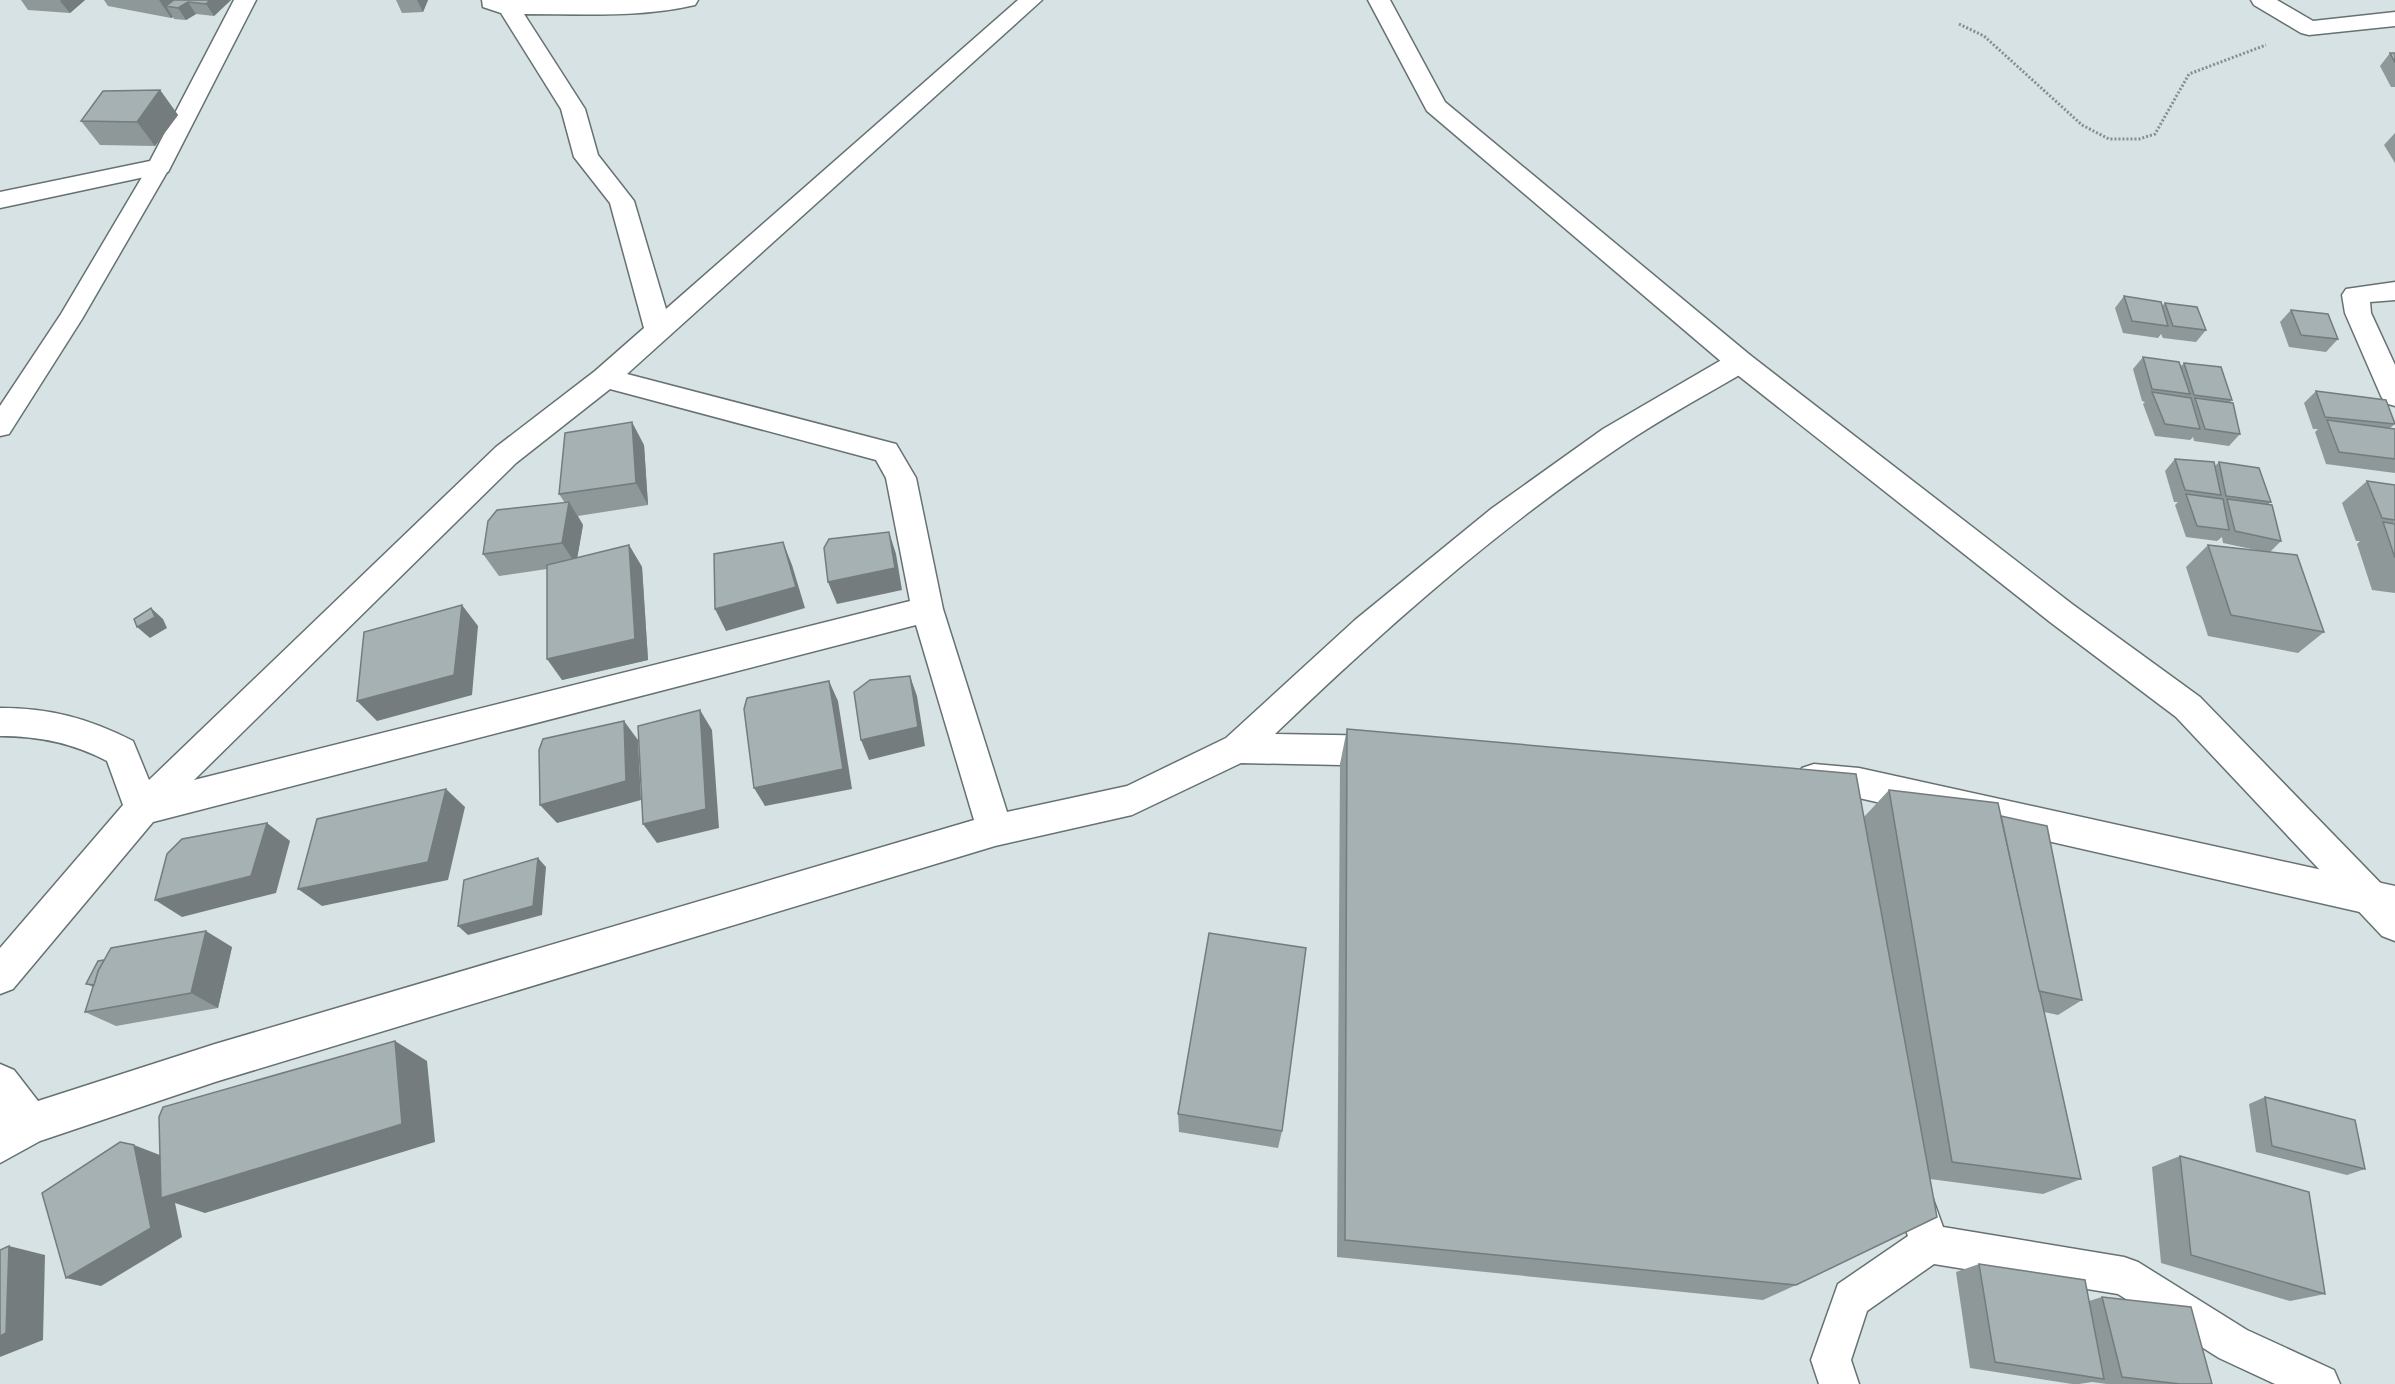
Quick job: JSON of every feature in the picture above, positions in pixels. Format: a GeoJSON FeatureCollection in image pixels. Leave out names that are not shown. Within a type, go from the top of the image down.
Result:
{"type":"FeatureCollection","features":[{"type":"Feature","properties":{"kind":"street"},"geometry":{"type":"LineString","coordinates":[[0,200],[159,167],[245,0]]}},
{"type":"Feature","properties":{"kind":"street"},"geometry":{"type":"LineString","coordinates":[[484,0],[506,4],[643,6],[687,0]]}},
{"type":"Feature","properties":{"kind":"street"},"geometry":{"type":"LineString","coordinates":[[0,975],[142,809],[506,455],[605,378],[1031,0]]}},
{"type":"Feature","properties":{"kind":"street"},"geometry":{"type":"LineString","coordinates":[[1379,0],[1435,106],[1740,362],[2061,614],[2188,707],[2387,908]]}},
{"type":"Feature","properties":{"kind":"street"},"geometry":{"type":"LineString","coordinates":[[2262,0],[2309,28],[2395,19]]}},
{"type":"Feature","properties":{"kind":"street"},"geometry":{"type":"LineString","coordinates":[[506,4],[573,109],[586,158],[622,201],[658,330]]}},
{"type":"Feature","properties":{"kind":"street"},"geometry":{"type":"LineString","coordinates":[[2395,291],[2355,295],[2358,313],[2395,396]]}},
{"type":"Feature","properties":{"kind":"street"},"geometry":{"type":"LineString","coordinates":[[0,1084],[13,1105],[15,1133],[215,1063],[995,830],[1132,800],[1238,748],[1286,702],[1458,549],[1597,447],[1740,362]]}},
{"type":"Feature","properties":{"kind":"street"},"geometry":{"type":"LineString","coordinates":[[605,378],[886,452],[902,478],[927,609],[995,830]]}},
{"type":"Feature","properties":{"kind":"street"},"geometry":{"type":"LineString","coordinates":[[142,809],[927,609]]}},
{"type":"Feature","properties":{"kind":"street"},"geometry":{"type":"LineString","coordinates":[[0,722],[29,722],[86,733],[121,752],[142,809]]}},
{"type":"Feature","properties":{"kind":"street"},"geometry":{"type":"LineString","coordinates":[[1238,748],[1417,751]]}},
{"type":"Feature","properties":{"kind":"street"},"geometry":{"type":"LineString","coordinates":[[1787,777],[1859,783],[2387,908]]}},
{"type":"Feature","properties":{"kind":"lane"},"geometry":{"type":"LineString","coordinates":[[0,427],[69,319],[159,167]]}},
{"type":"Feature","properties":{"kind":"lane"},"geometry":{"type":"LineString","coordinates":[[1901,1158],[1930,1244]]}},
{"type":"Feature","properties":{"kind":"lane"},"geometry":{"type":"LineString","coordinates":[[1839,1384],[1831,1360],[1852,1298],[1930,1244],[2124,1276],[2233,1344],[2320,1384]]}},
{"type":"Feature","properties":{"kind":"path"},"geometry":{"type":"LineString","coordinates":[[1959,24],[1984,36],[2082,125],[2109,139],[2139,139],[2156,134],[2189,74],[2309,28]]}},
{"type":"Feature","properties":{"kind":"building"},"geometry":{"type":"Polygon","coordinates":[[[174,0],[210,0],[206,4],[188,2],[178,8],[166,6],[174,0]]]}},
{"type":"Feature","properties":{"kind":"building"},"geometry":{"type":"Polygon","coordinates":[[[2390,53],[2395,53],[2395,63],[2390,53]]]}},
{"type":"Feature","properties":{"kind":"building"},"geometry":{"type":"Polygon","coordinates":[[[160,90],[137,122],[81,121],[103,91],[160,90]]]}},
{"type":"Feature","properties":{"kind":"building"},"geometry":{"type":"Polygon","coordinates":[[[2124,296],[2161,302],[2168,326],[2132,321],[2124,296]]]}},
{"type":"Feature","properties":{"kind":"building"},"geometry":{"type":"Polygon","coordinates":[[[2165,303],[2197,307],[2206,330],[2173,326],[2165,303]]]}},
{"type":"Feature","properties":{"kind":"building"},"geometry":{"type":"Polygon","coordinates":[[[2291,310],[2328,314],[2338,339],[2301,335],[2291,310]]]}},
{"type":"Feature","properties":{"kind":"building"},"geometry":{"type":"Polygon","coordinates":[[[2143,357],[2179,362],[2190,394],[2152,389],[2143,357]]]}},
{"type":"Feature","properties":{"kind":"building"},"geometry":{"type":"Polygon","coordinates":[[[2184,363],[2221,367],[2232,400],[2194,395],[2184,363]]]}},
{"type":"Feature","properties":{"kind":"building"},"geometry":{"type":"Polygon","coordinates":[[[2316,391],[2386,400],[2395,424],[2325,417],[2316,391]]]}},
{"type":"Feature","properties":{"kind":"building"},"geometry":{"type":"Polygon","coordinates":[[[2152,392],[2191,398],[2200,429],[2165,424],[2152,392]]]}},
{"type":"Feature","properties":{"kind":"building"},"geometry":{"type":"Polygon","coordinates":[[[2195,398],[2233,403],[2240,434],[2205,429],[2195,398]]]}},
{"type":"Feature","properties":{"kind":"building"},"geometry":{"type":"Polygon","coordinates":[[[2327,420],[2395,429],[2395,459],[2339,452],[2327,420]]]}},
{"type":"Feature","properties":{"kind":"building"},"geometry":{"type":"Polygon","coordinates":[[[632,422],[636,483],[559,494],[565,433],[632,422]]]}},
{"type":"Feature","properties":{"kind":"building"},"geometry":{"type":"Polygon","coordinates":[[[2175,459],[2214,462],[2221,495],[2185,490],[2175,459]]]}},
{"type":"Feature","properties":{"kind":"building"},"geometry":{"type":"Polygon","coordinates":[[[2219,462],[2259,468],[2271,502],[2226,496],[2219,462]]]}},
{"type":"Feature","properties":{"kind":"building"},"geometry":{"type":"Polygon","coordinates":[[[2367,481],[2395,485],[2395,520],[2382,518],[2367,481]]]}},
{"type":"Feature","properties":{"kind":"building"},"geometry":{"type":"Polygon","coordinates":[[[2186,494],[2223,499],[2229,530],[2197,526],[2186,494]]]}},
{"type":"Feature","properties":{"kind":"building"},"geometry":{"type":"Polygon","coordinates":[[[2227,499],[2272,505],[2281,541],[2235,531],[2227,499]]]}},
{"type":"Feature","properties":{"kind":"building"},"geometry":{"type":"Polygon","coordinates":[[[569,502],[562,543],[483,554],[488,521],[497,510],[569,502]]]}},
{"type":"Feature","properties":{"kind":"building"},"geometry":{"type":"Polygon","coordinates":[[[2383,522],[2395,524],[2395,558],[2383,522]]]}},
{"type":"Feature","properties":{"kind":"building"},"geometry":{"type":"Polygon","coordinates":[[[889,532],[895,568],[828,582],[824,548],[829,539],[889,532]]]}},
{"type":"Feature","properties":{"kind":"building"},"geometry":{"type":"Polygon","coordinates":[[[783,542],[796,587],[715,609],[714,554],[783,542]]]}},
{"type":"Feature","properties":{"kind":"building"},"geometry":{"type":"Polygon","coordinates":[[[629,545],[635,639],[547,659],[547,565],[629,545]]]}},
{"type":"Feature","properties":{"kind":"building"},"geometry":{"type":"Polygon","coordinates":[[[2208,545],[2297,555],[2324,632],[2231,615],[2208,545]]]}},
{"type":"Feature","properties":{"kind":"building"},"geometry":{"type":"Polygon","coordinates":[[[462,605],[454,675],[357,701],[364,632],[462,605]]]}},
{"type":"Feature","properties":{"kind":"building"},"geometry":{"type":"Polygon","coordinates":[[[151,608],[155,617],[137,627],[134,619],[151,608]]]}},
{"type":"Feature","properties":{"kind":"building"},"geometry":{"type":"Polygon","coordinates":[[[910,676],[918,727],[861,740],[854,692],[870,680],[910,676]]]}},
{"type":"Feature","properties":{"kind":"building"},"geometry":{"type":"Polygon","coordinates":[[[829,681],[843,769],[754,788],[744,709],[747,698],[829,681]]]}},
{"type":"Feature","properties":{"kind":"building"},"geometry":{"type":"Polygon","coordinates":[[[700,710],[706,809],[643,824],[638,726],[700,710]]]}},
{"type":"Feature","properties":{"kind":"building"},"geometry":{"type":"Polygon","coordinates":[[[624,721],[626,781],[540,805],[539,750],[543,739],[624,721]]]}},
{"type":"Feature","properties":{"kind":"building"},"geometry":{"type":"Polygon","coordinates":[[[1347,729],[1856,774],[1937,1217],[1796,1285],[1345,1240],[1347,729]]]}},
{"type":"Feature","properties":{"kind":"building"},"geometry":{"type":"Polygon","coordinates":[[[446,789],[428,862],[298,889],[317,819],[446,789]]]}},
{"type":"Feature","properties":{"kind":"building"},"geometry":{"type":"Polygon","coordinates":[[[1889,790],[1998,803],[2081,1179],[1952,1162],[1889,790]]]}},
{"type":"Feature","properties":{"kind":"building"},"geometry":{"type":"Polygon","coordinates":[[[2001,816],[2047,826],[2082,1000],[2039,991],[2001,816]]]}},
{"type":"Feature","properties":{"kind":"building"},"geometry":{"type":"Polygon","coordinates":[[[267,823],[251,876],[155,900],[167,854],[182,839],[267,823]]]}},
{"type":"Feature","properties":{"kind":"building"},"geometry":{"type":"Polygon","coordinates":[[[538,858],[533,906],[458,926],[464,880],[538,858]]]}},
{"type":"Feature","properties":{"kind":"building"},"geometry":{"type":"Polygon","coordinates":[[[206,931],[191,993],[85,1012],[98,971],[111,948],[206,931]]]}},
{"type":"Feature","properties":{"kind":"building"},"geometry":{"type":"Polygon","coordinates":[[[1209,933],[1306,948],[1282,1131],[1178,1114],[1209,933]]]}},
{"type":"Feature","properties":{"kind":"building"},"geometry":{"type":"Polygon","coordinates":[[[104,960],[94,985],[86,984],[98,961],[104,960]]]}},
{"type":"Feature","properties":{"kind":"building"},"geometry":{"type":"Polygon","coordinates":[[[395,1041],[402,1124],[161,1198],[159,1117],[163,1107],[395,1041]]]}},
{"type":"Feature","properties":{"kind":"building"},"geometry":{"type":"Polygon","coordinates":[[[2265,1097],[2355,1120],[2365,1169],[2272,1146],[2265,1097]]]}},
{"type":"Feature","properties":{"kind":"building"},"geometry":{"type":"Polygon","coordinates":[[[120,1142],[134,1145],[151,1228],[66,1278],[42,1193],[120,1142]]]}},
{"type":"Feature","properties":{"kind":"building"},"geometry":{"type":"Polygon","coordinates":[[[2180,1156],[2309,1192],[2325,1294],[2191,1255],[2180,1156]]]}},
{"type":"Feature","properties":{"kind":"building"},"geometry":{"type":"Polygon","coordinates":[[[9,1246],[6,1333],[0,1336],[0,1250],[9,1246]]]}},
{"type":"Feature","properties":{"kind":"building"},"geometry":{"type":"Polygon","coordinates":[[[1979,1264],[2085,1280],[2104,1379],[1995,1362],[1979,1264]]]}},
{"type":"Feature","properties":{"kind":"building"},"geometry":{"type":"Polygon","coordinates":[[[2102,1297],[2191,1307],[2212,1384],[2180,1384],[2122,1377],[2102,1297]]]}}]}
